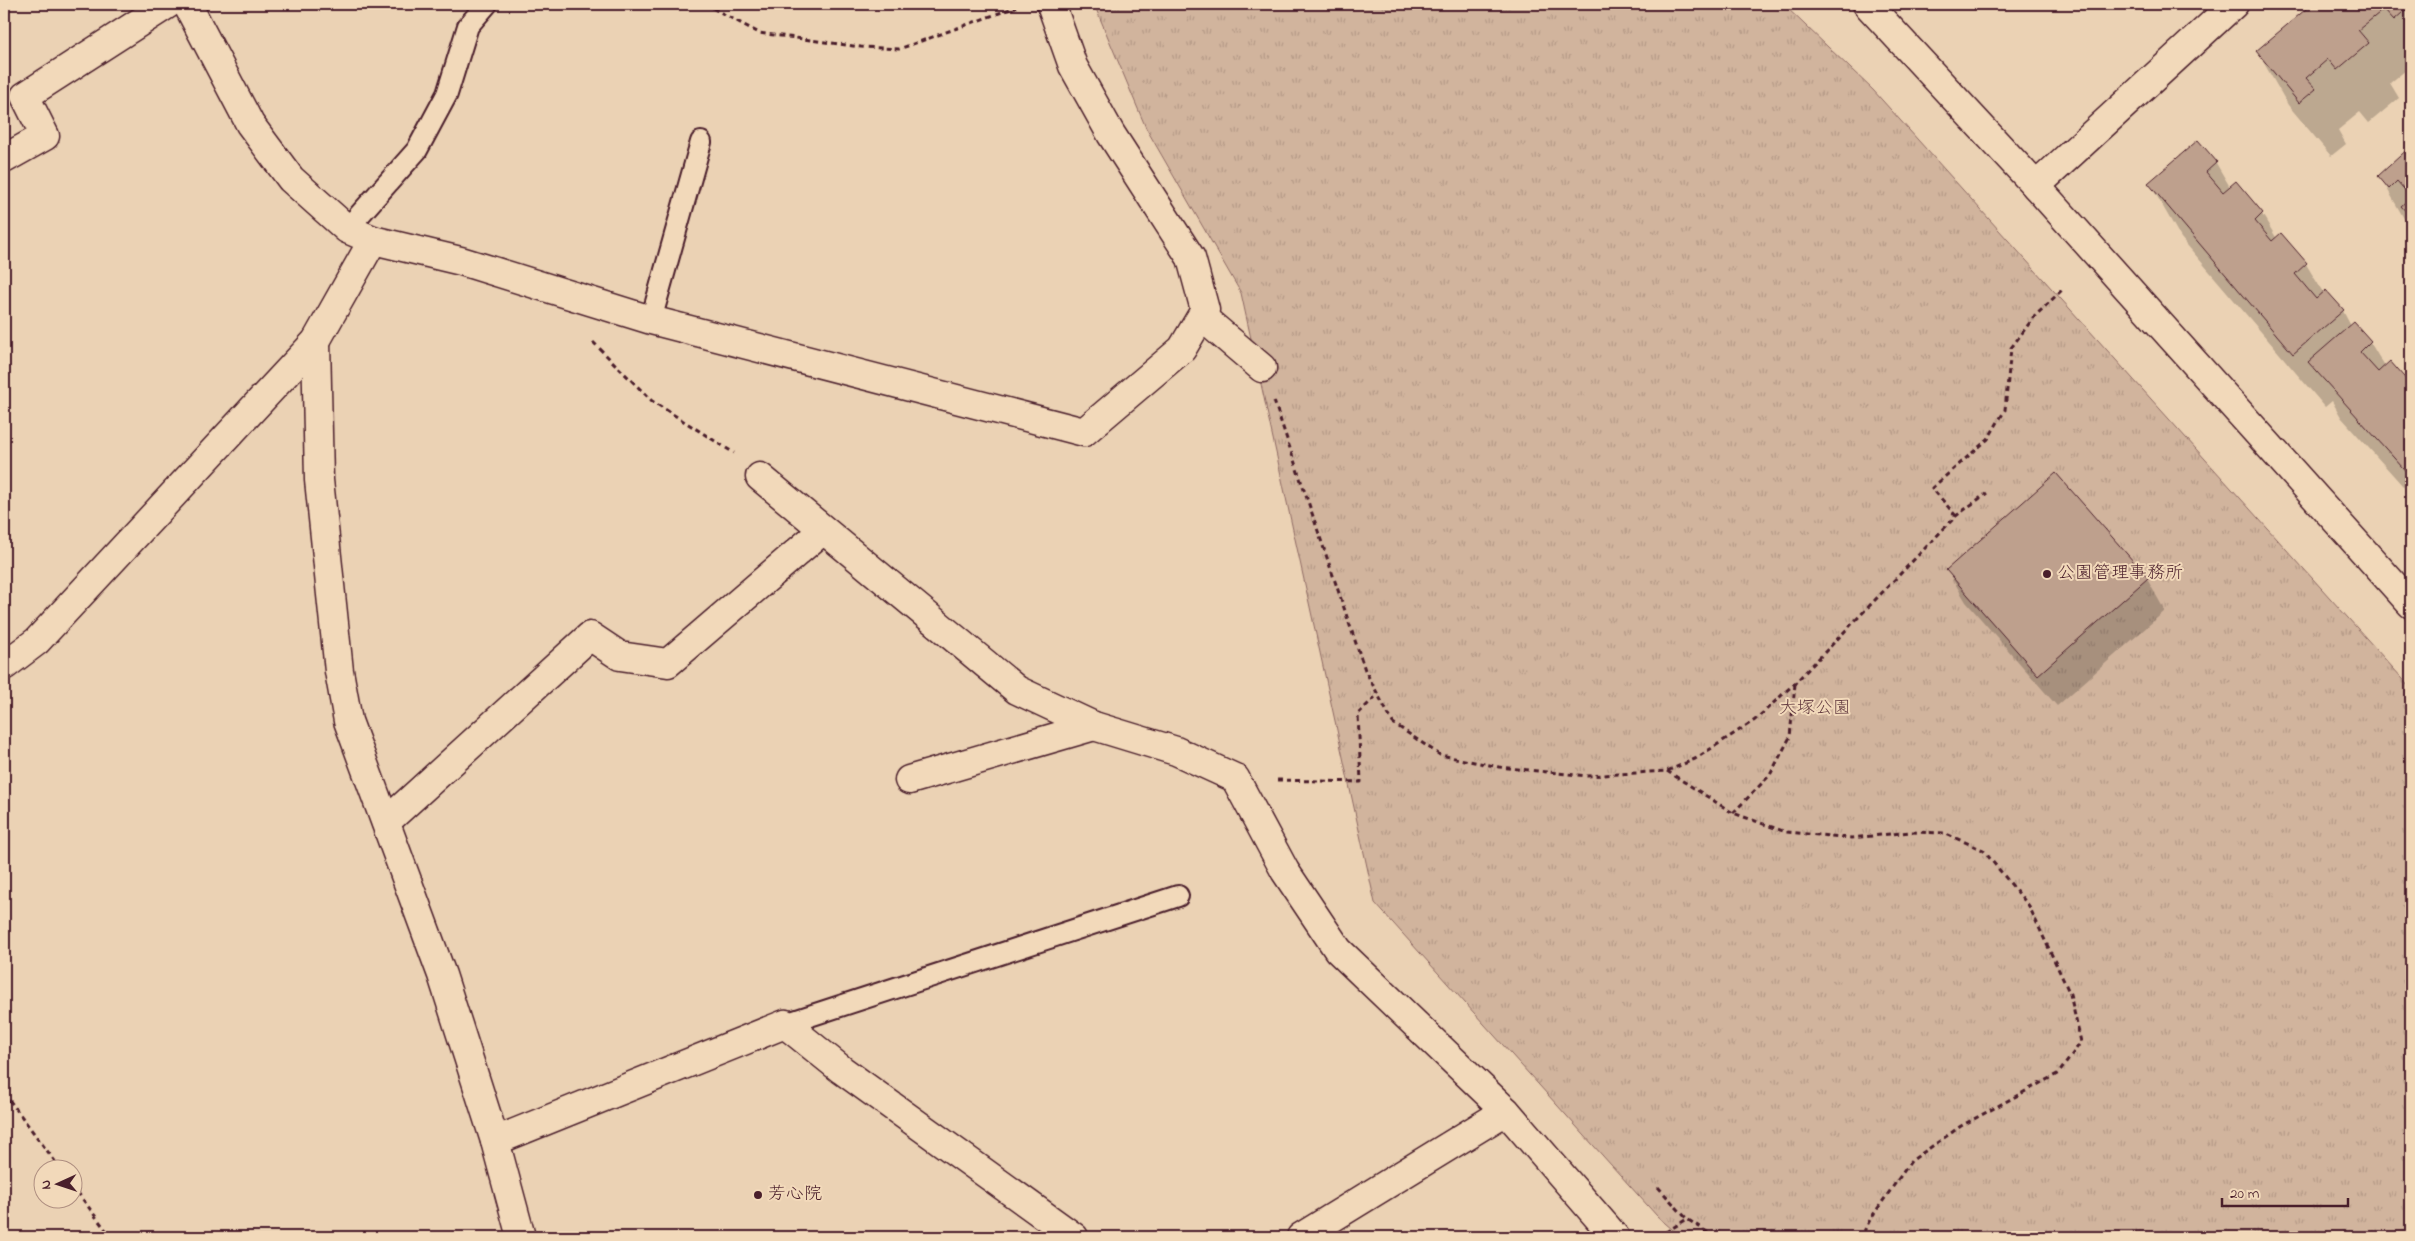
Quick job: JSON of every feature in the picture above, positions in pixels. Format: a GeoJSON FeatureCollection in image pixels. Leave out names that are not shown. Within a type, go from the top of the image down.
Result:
{"type":"FeatureCollection","features":[{"type":"Feature","properties":{"kind":"street"},"geometry":{"type":"LineString","coordinates":[[4,159],[45,136],[25,96],[168,4]]}},
{"type":"Feature","properties":{"kind":"street"},"geometry":{"type":"LineString","coordinates":[[187,4],[250,124],[291,179],[347,229],[373,240],[461,261],[651,320],[1084,432],[1182,349],[1202,317],[1204,310],[1191,258],[1111,134],[1073,66],[1051,4]]}},
{"type":"Feature","properties":{"kind":"street"},"geometry":{"type":"LineString","coordinates":[[1867,4],[2036,186],[2411,604]]}},
{"type":"Feature","properties":{"kind":"street"},"geometry":{"type":"LineString","coordinates":[[2036,186],[2234,4]]}},
{"type":"Feature","properties":{"kind":"street"},"geometry":{"type":"LineString","coordinates":[[4,666],[36,642],[316,341],[373,240]]}},
{"type":"Feature","properties":{"kind":"street"},"geometry":{"type":"LineString","coordinates":[[1202,317],[1262,368]]}},
{"type":"Feature","properties":{"kind":"street"},"geometry":{"type":"LineString","coordinates":[[316,341],[319,480],[339,671],[348,721],[442,975],[495,1141],[521,1237]]}},
{"type":"Feature","properties":{"kind":"street"},"geometry":{"type":"LineString","coordinates":[[760,477],[1017,690],[1094,726],[1176,751],[1235,778],[1284,871],[1338,950],[1506,1111],[1616,1237]]}},
{"type":"Feature","properties":{"kind":"street"},"geometry":{"type":"LineString","coordinates":[[386,822],[590,636],[620,656],[668,663],[823,530]]}},
{"type":"Feature","properties":{"kind":"street"},"geometry":{"type":"LineString","coordinates":[[909,780],[1094,726]]}},
{"type":"Feature","properties":{"kind":"street"},"geometry":{"type":"LineString","coordinates":[[495,1141],[785,1024],[842,1070],[1074,1237]]}},
{"type":"Feature","properties":{"kind":"street"},"geometry":{"type":"LineString","coordinates":[[1301,1237],[1506,1111]]}},
{"type":"Feature","properties":{"kind":"lane"},"geometry":{"type":"LineString","coordinates":[[347,229],[417,150],[447,94],[468,26],[487,4]]}},
{"type":"Feature","properties":{"kind":"lane"},"geometry":{"type":"LineString","coordinates":[[651,320],[701,142]]}},
{"type":"Feature","properties":{"kind":"lane"},"geometry":{"type":"LineString","coordinates":[[785,1024],[1178,896]]}},
{"type":"Feature","properties":{"kind":"path"},"geometry":{"type":"LineString","coordinates":[[704,4],[759,33],[861,47],[899,49],[1006,9],[1023,6]]}},
{"type":"Feature","properties":{"kind":"path"},"geometry":{"type":"LineString","coordinates":[[1956,516],[1932,488],[1988,439],[2005,410],[2011,348],[2034,317],[2063,289]]}},
{"type":"Feature","properties":{"kind":"path"},"geometry":{"type":"LineString","coordinates":[[587,336],[652,401],[748,462],[760,477]]}},
{"type":"Feature","properties":{"kind":"path"},"geometry":{"type":"LineString","coordinates":[[1262,368],[1365,670],[1393,724],[1440,755],[1499,767],[1587,776],[1667,771],[1695,759],[1755,720],[1795,683],[1956,516],[1987,493]]}},
{"type":"Feature","properties":{"kind":"path"},"geometry":{"type":"LineString","coordinates":[[1733,813],[1770,775],[1790,737],[1795,683]]}},
{"type":"Feature","properties":{"kind":"path"},"geometry":{"type":"LineString","coordinates":[[1235,778],[1361,782],[1358,714],[1378,694]]}},
{"type":"Feature","properties":{"kind":"path"},"geometry":{"type":"LineString","coordinates":[[1667,771],[1733,813],[1786,832],[1852,838],[1910,832],[1944,833],[1983,850],[2029,906],[2070,994],[2081,1042],[2059,1073],[1961,1126],[1911,1161],[1871,1218],[1861,1237]]}},
{"type":"Feature","properties":{"kind":"path"},"geometry":{"type":"LineString","coordinates":[[4,1093],[53,1158]]}},
{"type":"Feature","properties":{"kind":"path"},"geometry":{"type":"LineString","coordinates":[[1658,1187],[1687,1219],[1714,1237]]}},
{"type":"Feature","properties":{"kind":"path"},"geometry":{"type":"LineString","coordinates":[[82,1198],[111,1237]]}},
{"type":"Feature","properties":{"kind":"path"},"geometry":{"type":"LineString","coordinates":[[1658,1237],[1687,1219]]}},
{"type":"Feature","properties":{"kind":"green space","name":"大塚公園"},"geometry":{"type":"Polygon","coordinates":[[[1094,4],[1783,4],[1873,90],[2411,688],[2411,1237],[1681,1237],[1657,1216],[1375,903],[1241,293],[1146,128],[1094,4]]]}},
{"type":"Feature","properties":{"kind":"building"},"geometry":{"type":"Polygon","coordinates":[[[2312,4],[2411,5],[2394,20],[2384,9],[2358,30],[2369,43],[2337,70],[2328,59],[2306,78],[2316,89],[2299,103],[2256,51],[2312,4]]]}},
{"type":"Feature","properties":{"kind":"building"},"geometry":{"type":"Polygon","coordinates":[[[2198,140],[2217,162],[2206,172],[2223,192],[2236,181],[2263,213],[2255,221],[2272,241],[2281,233],[2307,263],[2295,274],[2316,299],[2326,290],[2344,310],[2293,354],[2148,183],[2198,140]]]}},
{"type":"Feature","properties":{"kind":"building"},"geometry":{"type":"Polygon","coordinates":[[[2411,146],[2411,197],[2397,181],[2389,189],[2378,176],[2411,146]]]}},
{"type":"Feature","properties":{"kind":"building"},"geometry":{"type":"Polygon","coordinates":[[[2411,197],[2411,217],[2401,206],[2411,197]]]}},
{"type":"Feature","properties":{"kind":"building"},"geometry":{"type":"Polygon","coordinates":[[[2354,322],[2371,341],[2360,352],[2378,372],[2390,361],[2411,385],[2411,396],[2409,399],[2411,401],[2411,477],[2308,362],[2354,322]]]}},
{"type":"Feature","properties":{"kind":"building","name":"公園管理事務所"},"geometry":{"type":"Polygon","coordinates":[[[2056,473],[2148,578],[2038,675],[1946,570],[2056,473]]]}},
{"type":"Feature","properties":{"kind":"place","name":"公園管理事務所"},"geometry":{"type":"Point","coordinates":[2047,574]}},
{"type":"Feature","properties":{"kind":"place","name":"芳心院"},"geometry":{"type":"Point","coordinates":[758,1195]}}]}
